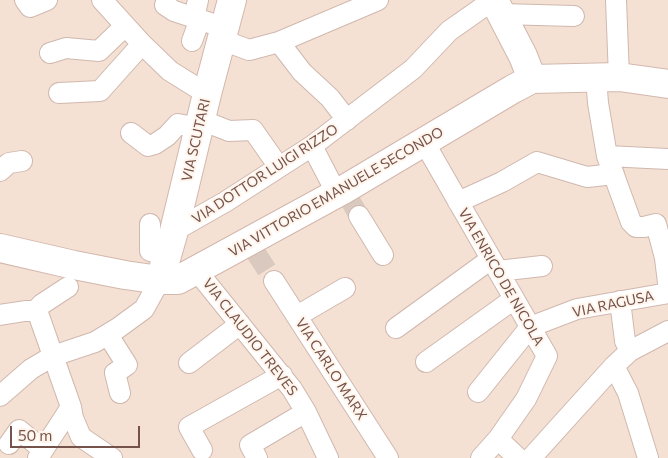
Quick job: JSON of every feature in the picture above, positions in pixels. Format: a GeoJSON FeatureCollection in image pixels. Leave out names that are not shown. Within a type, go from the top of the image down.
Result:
{"type":"FeatureCollection","features":[{"type":"Feature","properties":{"kind":"street"},"geometry":{"type":"LineString","coordinates":[[25,0],[30,7],[47,0]]}},
{"type":"Feature","properties":{"kind":"street"},"geometry":{"type":"LineString","coordinates":[[102,0],[142,44],[170,71],[207,94]]}},
{"type":"Feature","properties":{"kind":"street","name":"VIA SCUTARI"},"geometry":{"type":"LineString","coordinates":[[163,247],[200,124],[207,94],[208,21],[232,0]]}},
{"type":"Feature","properties":{"kind":"street"},"geometry":{"type":"LineString","coordinates":[[165,5],[174,11],[208,21],[249,50],[279,42],[378,0]]}},
{"type":"Feature","properties":{"kind":"street"},"geometry":{"type":"LineString","coordinates":[[616,0],[608,77],[598,103],[611,165],[631,222],[636,227],[644,227],[662,222],[668,283]]}},
{"type":"Feature","properties":{"kind":"street"},"geometry":{"type":"LineString","coordinates":[[497,4],[574,16]]}},
{"type":"Feature","properties":{"kind":"street"},"geometry":{"type":"LineString","coordinates":[[497,4],[523,56],[532,79]]}},
{"type":"Feature","properties":{"kind":"street","name":"VIA DOTTOR LUIGI RIZZO"},"geometry":{"type":"LineString","coordinates":[[163,247],[225,202],[312,146],[347,120],[412,69],[449,31],[497,4]]}},
{"type":"Feature","properties":{"kind":"street"},"geometry":{"type":"LineString","coordinates":[[192,41],[208,21]]}},
{"type":"Feature","properties":{"kind":"street"},"geometry":{"type":"LineString","coordinates":[[50,53],[66,48],[99,51],[125,26]]}},
{"type":"Feature","properties":{"kind":"street"},"geometry":{"type":"LineString","coordinates":[[279,42],[302,72],[330,98],[347,120]]}},
{"type":"Feature","properties":{"kind":"street"},"geometry":{"type":"LineString","coordinates":[[60,93],[100,90],[142,44]]}},
{"type":"Feature","properties":{"kind":"street","name":"VIA VITTORIO EMANUELE SECONDO"},"geometry":{"type":"LineString","coordinates":[[0,248],[125,275],[163,247],[178,280],[252,247],[347,200],[424,142],[532,79],[608,77],[668,84]]}},
{"type":"Feature","properties":{"kind":"street"},"geometry":{"type":"LineString","coordinates":[[131,133],[148,146],[167,136],[178,124],[200,124],[228,131],[253,130],[279,167]]}},
{"type":"Feature","properties":{"kind":"street","name":"VIA ENRICO DE NICOLA"},"geometry":{"type":"LineString","coordinates":[[424,142],[546,356],[526,399],[498,439]]}},
{"type":"Feature","properties":{"kind":"street"},"geometry":{"type":"LineString","coordinates":[[312,146],[383,255]]}},
{"type":"Feature","properties":{"kind":"street"},"geometry":{"type":"LineString","coordinates":[[458,202],[502,182],[537,162],[587,177],[611,165],[668,159]]}},
{"type":"Feature","properties":{"kind":"street"},"geometry":{"type":"LineString","coordinates":[[0,170],[9,163],[22,161]]}},
{"type":"Feature","properties":{"kind":"street"},"geometry":{"type":"LineString","coordinates":[[0,396],[31,369],[53,356],[96,342],[144,309],[163,247]]}},
{"type":"Feature","properties":{"kind":"street"},"geometry":{"type":"LineString","coordinates":[[396,328],[494,265],[542,266]]}},
{"type":"Feature","properties":{"kind":"street","name":"VIA CLAUDIO TREVES"},"geometry":{"type":"LineString","coordinates":[[197,270],[292,389],[306,412],[325,457]]}},
{"type":"Feature","properties":{"kind":"street","name":"VIA CARLO MARX"},"geometry":{"type":"LineString","coordinates":[[274,281],[386,457]]}},
{"type":"Feature","properties":{"kind":"street"},"geometry":{"type":"LineString","coordinates":[[0,315],[34,311],[68,287]]}},
{"type":"Feature","properties":{"kind":"street"},"geometry":{"type":"LineString","coordinates":[[297,316],[345,288]]}},
{"type":"Feature","properties":{"kind":"street","name":"VIA RAGUSA"},"geometry":{"type":"LineString","coordinates":[[530,327],[577,309],[668,293]]}},
{"type":"Feature","properties":{"kind":"street"},"geometry":{"type":"LineString","coordinates":[[426,362],[514,299]]}},
{"type":"Feature","properties":{"kind":"street"},"geometry":{"type":"LineString","coordinates":[[620,301],[625,341],[630,351]]}},
{"type":"Feature","properties":{"kind":"street"},"geometry":{"type":"LineString","coordinates":[[34,311],[39,316],[81,437],[112,458]]}},
{"type":"Feature","properties":{"kind":"street"},"geometry":{"type":"LineString","coordinates":[[189,363],[240,324]]}},
{"type":"Feature","properties":{"kind":"street"},"geometry":{"type":"LineString","coordinates":[[478,392],[530,327]]}},
{"type":"Feature","properties":{"kind":"street"},"geometry":{"type":"LineString","coordinates":[[532,458],[614,366],[630,351],[668,331]]}},
{"type":"Feature","properties":{"kind":"street"},"geometry":{"type":"LineString","coordinates":[[108,335],[126,365],[115,373],[120,393]]}},
{"type":"Feature","properties":{"kind":"street"},"geometry":{"type":"LineString","coordinates":[[614,366],[628,393],[648,458]]}},
{"type":"Feature","properties":{"kind":"street"},"geometry":{"type":"LineString","coordinates":[[202,450],[189,427],[282,375]]}},
{"type":"Feature","properties":{"kind":"street"},"geometry":{"type":"LineString","coordinates":[[8,444],[19,430],[40,454],[71,407]]}},
{"type":"Feature","properties":{"kind":"street"},"geometry":{"type":"LineString","coordinates":[[257,458],[250,445],[306,412]]}},
{"type":"Feature","properties":{"kind":"street"},"geometry":{"type":"LineString","coordinates":[[481,458],[498,439],[518,458]]}},
{"type":"Feature","properties":{"kind":"shaded area"},"geometry":{"type":"Polygon","coordinates":[[[0,0],[668,0],[668,458],[0,458],[0,0]]]}},
{"type":"Feature","properties":{"kind":"tunnel"},"geometry":{"type":"LineString","coordinates":[[350,200],[359,216]]}},
{"type":"Feature","properties":{"kind":"tunnel"},"geometry":{"type":"LineString","coordinates":[[256,253],[274,281]]}}]}
